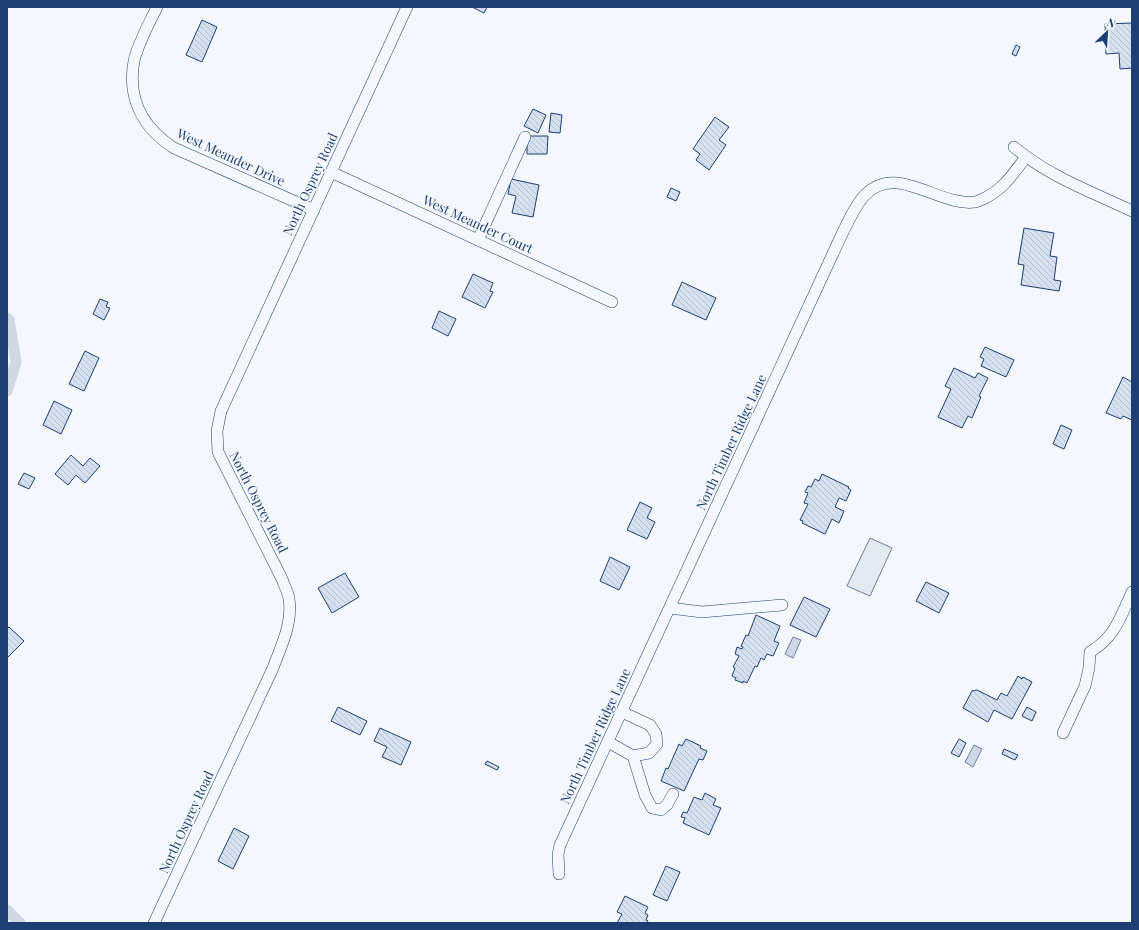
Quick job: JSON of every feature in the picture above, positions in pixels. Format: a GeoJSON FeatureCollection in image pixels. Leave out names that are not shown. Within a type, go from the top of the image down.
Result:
{"type":"FeatureCollection","features":[{"type":"Feature","properties":{"kind":"street","name":"West Meander Drive"},"geometry":{"type":"LineString","coordinates":[[157,7],[138,49],[134,61],[132,80],[136,102],[140,113],[147,124],[164,141],[174,148],[314,210]]}},
{"type":"Feature","properties":{"kind":"street","name":"North Osprey Road"},"geometry":{"type":"LineString","coordinates":[[154,923],[273,668],[285,637],[288,622],[289,599],[282,579],[218,452],[217,431],[221,411],[407,7]]}},
{"type":"Feature","properties":{"kind":"street"},"geometry":{"type":"LineString","coordinates":[[478,240],[525,137]]}},
{"type":"Feature","properties":{"kind":"street"},"geometry":{"type":"LineString","coordinates":[[1014,147],[1026,157],[1056,174],[1132,210]]}},
{"type":"Feature","properties":{"kind":"street","name":"North Timber Ridge Lane"},"geometry":{"type":"LineString","coordinates":[[559,874],[558,854],[560,845],[829,262],[857,206],[865,195],[874,188],[886,183],[901,183],[958,202],[976,202],[1004,186],[1026,157]]}},
{"type":"Feature","properties":{"kind":"street","name":"West Meander Court"},"geometry":{"type":"LineString","coordinates":[[331,172],[612,302]]}},
{"type":"Feature","properties":{"kind":"street"},"geometry":{"type":"LineString","coordinates":[[1063,733],[1085,686],[1089,668],[1090,652],[1102,645],[1114,630],[1132,592]]}},
{"type":"Feature","properties":{"kind":"street"},"geometry":{"type":"LineString","coordinates":[[670,608],[702,612],[782,605]]}},
{"type":"Feature","properties":{"kind":"street"},"geometry":{"type":"LineString","coordinates":[[608,742],[633,756],[649,753],[657,744],[656,734],[650,725],[622,712]]}},
{"type":"Feature","properties":{"kind":"street"},"geometry":{"type":"LineString","coordinates":[[633,756],[645,795],[652,808],[661,810],[667,806],[673,794]]}},
{"type":"Feature","properties":{"kind":"shaded area"},"geometry":{"type":"Polygon","coordinates":[[[870,538],[892,548],[870,596],[847,586],[870,538]]]}},
{"type":"Feature","properties":{"kind":"shaded area"},"geometry":{"type":"Polygon","coordinates":[[[793,637],[801,640],[793,658],[785,654],[793,637]]]}},
{"type":"Feature","properties":{"kind":"shaded area"},"geometry":{"type":"Polygon","coordinates":[[[974,745],[982,749],[973,767],[965,762],[974,745]]]}},
{"type":"Feature","properties":{"kind":"building"},"geometry":{"type":"Polygon","coordinates":[[[472,7],[487,7],[484,13],[472,7]]]}},
{"type":"Feature","properties":{"kind":"building"},"geometry":{"type":"Polygon","coordinates":[[[202,20],[217,27],[202,62],[186,55],[202,20]]]}},
{"type":"Feature","properties":{"kind":"building"},"geometry":{"type":"Polygon","coordinates":[[[1132,23],[1132,68],[1120,69],[1119,53],[1106,54],[1105,24],[1132,23]]]}},
{"type":"Feature","properties":{"kind":"building"},"geometry":{"type":"Polygon","coordinates":[[[1016,45],[1020,47],[1016,56],[1012,54],[1016,45]]]}},
{"type":"Feature","properties":{"kind":"building"},"geometry":{"type":"Polygon","coordinates":[[[533,109],[546,115],[538,133],[524,126],[533,109]]]}},
{"type":"Feature","properties":{"kind":"building"},"geometry":{"type":"Polygon","coordinates":[[[551,113],[562,115],[560,133],[549,132],[551,113]]]}},
{"type":"Feature","properties":{"kind":"building"},"geometry":{"type":"Polygon","coordinates":[[[715,117],[729,127],[719,140],[726,145],[709,170],[696,160],[700,154],[693,149],[715,117]]]}},
{"type":"Feature","properties":{"kind":"building"},"geometry":{"type":"Polygon","coordinates":[[[527,136],[548,136],[547,154],[527,154],[527,136]]]}},
{"type":"Feature","properties":{"kind":"building"},"geometry":{"type":"Polygon","coordinates":[[[511,179],[539,185],[533,217],[512,213],[516,196],[508,194],[511,179]]]}},
{"type":"Feature","properties":{"kind":"building"},"geometry":{"type":"Polygon","coordinates":[[[671,188],[680,192],[676,201],[667,197],[671,188]]]}},
{"type":"Feature","properties":{"kind":"building"},"geometry":{"type":"Polygon","coordinates":[[[1024,228],[1054,233],[1050,256],[1057,257],[1054,280],[1061,281],[1059,291],[1021,285],[1024,265],[1018,264],[1024,228]]]}},
{"type":"Feature","properties":{"kind":"building"},"geometry":{"type":"Polygon","coordinates":[[[473,274],[493,283],[490,291],[493,292],[485,308],[462,297],[473,274]]]}},
{"type":"Feature","properties":{"kind":"building"},"geometry":{"type":"Polygon","coordinates":[[[682,282],[716,298],[706,320],[672,305],[682,282]]]}},
{"type":"Feature","properties":{"kind":"building"},"geometry":{"type":"Polygon","coordinates":[[[100,299],[108,302],[106,307],[110,308],[104,320],[93,314],[100,299]]]}},
{"type":"Feature","properties":{"kind":"building"},"geometry":{"type":"Polygon","coordinates":[[[439,311],[456,319],[448,336],[432,328],[439,311]]]}},
{"type":"Feature","properties":{"kind":"building"},"geometry":{"type":"Polygon","coordinates":[[[985,347],[1014,360],[1006,377],[981,366],[984,359],[980,357],[985,347]]]}},
{"type":"Feature","properties":{"kind":"building"},"geometry":{"type":"Polygon","coordinates":[[[85,351],[99,358],[84,391],[69,384],[85,351]]]}},
{"type":"Feature","properties":{"kind":"building"},"geometry":{"type":"Polygon","coordinates":[[[954,368],[975,378],[978,373],[988,378],[979,396],[981,397],[972,418],[968,416],[962,428],[938,417],[951,389],[945,386],[954,368]]]}},
{"type":"Feature","properties":{"kind":"building"},"geometry":{"type":"Polygon","coordinates":[[[1123,377],[1132,382],[1132,420],[1123,416],[1121,419],[1106,413],[1123,377]]]}},
{"type":"Feature","properties":{"kind":"building"},"geometry":{"type":"Polygon","coordinates":[[[54,401],[72,410],[61,434],[43,425],[54,401]]]}},
{"type":"Feature","properties":{"kind":"building"},"geometry":{"type":"Polygon","coordinates":[[[1061,425],[1072,430],[1064,449],[1053,444],[1061,425]]]}},
{"type":"Feature","properties":{"kind":"building"},"geometry":{"type":"Polygon","coordinates":[[[71,455],[83,466],[90,458],[100,466],[85,483],[76,475],[68,485],[55,474],[71,455]]]}},
{"type":"Feature","properties":{"kind":"building"},"geometry":{"type":"Polygon","coordinates":[[[24,473],[35,478],[29,489],[18,484],[24,473]]]}},
{"type":"Feature","properties":{"kind":"building"},"geometry":{"type":"Polygon","coordinates":[[[822,474],[849,487],[848,488],[851,490],[846,501],[839,498],[835,507],[844,511],[839,523],[832,519],[825,534],[802,523],[803,521],[800,520],[808,504],[804,503],[808,493],[805,492],[808,486],[811,487],[815,479],[819,481],[822,474]]]}},
{"type":"Feature","properties":{"kind":"building"},"geometry":{"type":"Polygon","coordinates":[[[640,502],[652,508],[647,518],[655,522],[647,539],[627,530],[640,502]]]}},
{"type":"Feature","properties":{"kind":"building"},"geometry":{"type":"Polygon","coordinates":[[[610,557],[630,567],[619,590],[600,581],[610,557]]]}},
{"type":"Feature","properties":{"kind":"building"},"geometry":{"type":"Polygon","coordinates":[[[345,573],[359,597],[332,613],[318,588],[345,573]]]}},
{"type":"Feature","properties":{"kind":"building"},"geometry":{"type":"Polygon","coordinates":[[[926,582],[949,593],[939,613],[916,601],[926,582]]]}},
{"type":"Feature","properties":{"kind":"building"},"geometry":{"type":"Polygon","coordinates":[[[804,597],[830,609],[816,637],[790,625],[804,597]]]}},
{"type":"Feature","properties":{"kind":"building"},"geometry":{"type":"Polygon","coordinates":[[[756,615],[780,626],[774,641],[779,643],[773,656],[767,654],[764,660],[761,658],[757,667],[755,666],[747,683],[743,681],[743,683],[735,680],[736,678],[732,676],[735,668],[733,667],[739,656],[735,654],[737,647],[742,649],[743,647],[741,646],[746,635],[748,636],[756,615]]]}},
{"type":"Feature","properties":{"kind":"building"},"geometry":{"type":"Polygon","coordinates":[[[9,627],[24,641],[7,658],[7,629],[9,627]]]}},
{"type":"Feature","properties":{"kind":"building"},"geometry":{"type":"Polygon","coordinates":[[[1018,676],[1032,682],[1012,719],[994,710],[988,722],[963,708],[972,691],[977,690],[997,700],[1001,693],[1007,696],[1018,676]]]}},
{"type":"Feature","properties":{"kind":"building"},"geometry":{"type":"Polygon","coordinates":[[[338,707],[367,721],[360,735],[331,721],[338,707]]]}},
{"type":"Feature","properties":{"kind":"building"},"geometry":{"type":"Polygon","coordinates":[[[1027,707],[1036,712],[1032,721],[1022,716],[1027,707]]]}},
{"type":"Feature","properties":{"kind":"building"},"geometry":{"type":"Polygon","coordinates":[[[380,728],[411,742],[401,765],[382,757],[387,747],[374,741],[380,728]]]}},
{"type":"Feature","properties":{"kind":"building"},"geometry":{"type":"Polygon","coordinates":[[[686,739],[701,746],[700,748],[707,751],[703,760],[699,759],[684,791],[661,781],[679,744],[682,746],[686,739]]]}},
{"type":"Feature","properties":{"kind":"building"},"geometry":{"type":"Polygon","coordinates":[[[959,739],[966,743],[959,757],[951,753],[959,739]]]}},
{"type":"Feature","properties":{"kind":"building"},"geometry":{"type":"Polygon","coordinates":[[[1004,749],[1018,755],[1015,760],[1002,754],[1004,749]]]}},
{"type":"Feature","properties":{"kind":"building"},"geometry":{"type":"Polygon","coordinates":[[[487,761],[499,767],[497,770],[485,764],[487,761]]]}},
{"type":"Feature","properties":{"kind":"building"},"geometry":{"type":"Polygon","coordinates":[[[705,793],[716,799],[713,805],[721,808],[709,835],[683,823],[685,818],[681,817],[683,812],[687,813],[694,797],[702,800],[705,793]]]}},
{"type":"Feature","properties":{"kind":"building"},"geometry":{"type":"Polygon","coordinates":[[[234,828],[249,836],[233,869],[218,861],[234,828]]]}},
{"type":"Feature","properties":{"kind":"building"},"geometry":{"type":"Polygon","coordinates":[[[666,866],[680,872],[667,901],[653,895],[666,866]]]}},
{"type":"Feature","properties":{"kind":"building"},"geometry":{"type":"Polygon","coordinates":[[[625,896],[648,907],[645,913],[648,915],[646,920],[648,921],[647,923],[617,923],[622,914],[617,912],[625,896]]]}},
{"type":"Feature","properties":{"kind":"waterway"},"geometry":{"type":"LineString","coordinates":[[7,318],[9,320],[16,362],[7,391]]}},
{"type":"Feature","properties":{"kind":"waterway"},"geometry":{"type":"LineString","coordinates":[[7,910],[20,923]]}}]}
